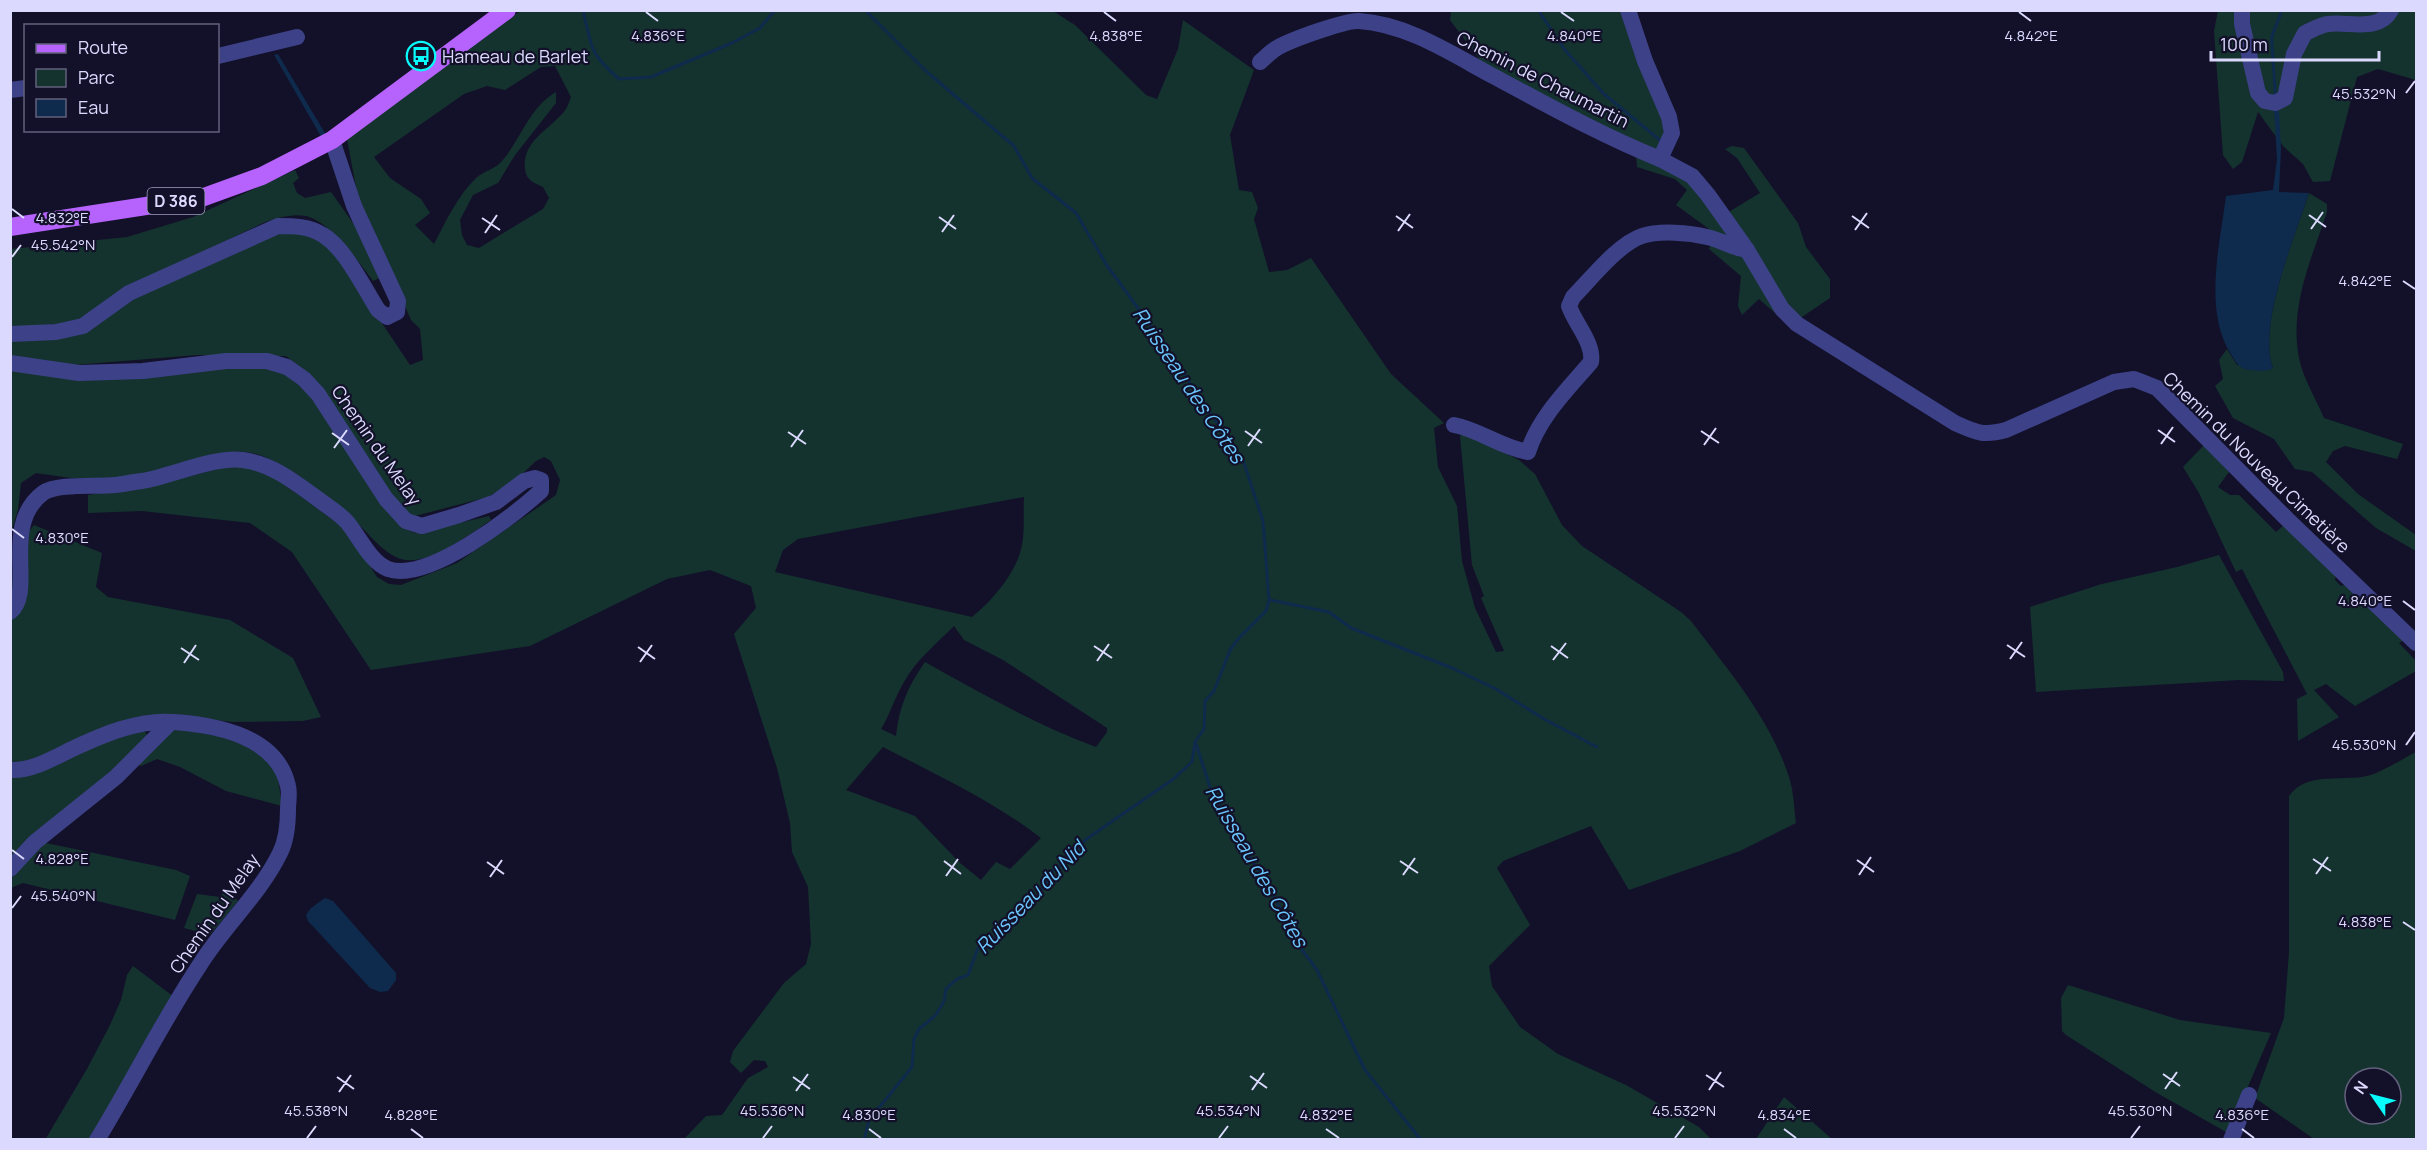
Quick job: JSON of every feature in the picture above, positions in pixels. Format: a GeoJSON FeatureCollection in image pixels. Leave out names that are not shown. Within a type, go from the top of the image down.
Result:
{"type":"FeatureCollection","features":[{"type":"Feature","properties":{"kind":"main road","name":"D 386"},"geometry":{"type":"LineString","coordinates":[[10,227],[204,196],[262,176],[332,140],[502,12]]}},
{"type":"Feature","properties":{"kind":"street"},"geometry":{"type":"LineString","coordinates":[[1628,10],[1645,61],[1669,117],[1672,133],[1660,159]]}},
{"type":"Feature","properties":{"kind":"street"},"geometry":{"type":"LineString","coordinates":[[2242,10],[2246,46],[2258,93],[2265,101],[2275,103],[2285,98],[2294,54],[2305,33],[2326,24],[2355,25],[2380,22],[2387,18],[2391,10]]}},
{"type":"Feature","properties":{"kind":"street","name":"Chemin de Chaumartin"},"geometry":{"type":"LineString","coordinates":[[1260,62],[1275,48],[1319,32],[1357,20],[1377,24],[1405,32],[1435,45],[1527,94],[1660,159]]}},
{"type":"Feature","properties":{"kind":"street"},"geometry":{"type":"LineString","coordinates":[[219,56],[297,37]]}},
{"type":"Feature","properties":{"kind":"street"},"geometry":{"type":"LineString","coordinates":[[10,334],[56,332],[83,327],[129,293],[278,226],[298,226],[322,234],[336,246],[378,310],[387,317],[397,312],[398,301],[354,206],[332,140]]}},
{"type":"Feature","properties":{"kind":"street","name":"Chemin du Nouveau Cimetière"},"geometry":{"type":"LineString","coordinates":[[1660,159],[1692,176],[1708,195],[1747,250],[1782,309],[1797,324],[1955,423],[1978,434],[2006,430],[2114,382],[2134,379],[2157,388],[2287,519],[2416,643]]}},
{"type":"Feature","properties":{"kind":"street"},"geometry":{"type":"LineString","coordinates":[[1454,425],[1466,427],[1510,448],[1528,452],[1532,438],[1547,415],[1591,362],[1593,353],[1572,316],[1569,306],[1573,297],[1623,247],[1643,236],[1679,232],[1710,237],[1733,248],[1747,250]]}},
{"type":"Feature","properties":{"kind":"street","name":"Chemin du Melay"},"geometry":{"type":"LineString","coordinates":[[10,363],[79,373],[143,371],[226,360],[267,361],[287,367],[304,379],[318,394],[386,499],[406,521],[422,526],[496,502],[524,481],[535,478],[541,480],[541,491],[516,514],[454,555],[404,571],[387,568],[373,556],[345,519],[283,474],[264,465],[242,459],[222,460],[145,481],[46,491],[31,502],[21,519],[18,537],[19,597],[15,609],[10,612]]}},
{"type":"Feature","properties":{"kind":"street"},"geometry":{"type":"LineString","coordinates":[[10,869],[34,842],[116,777],[171,722]]}},
{"type":"Feature","properties":{"kind":"street","name":"Chemin du Melay"},"geometry":{"type":"LineString","coordinates":[[10,770],[39,765],[99,736],[134,725],[171,722],[203,724],[257,742],[272,754],[289,787],[286,836],[281,851],[265,879],[220,936],[189,981],[97,1140]]}},
{"type":"Feature","properties":{"kind":"street"},"geometry":{"type":"LineString","coordinates":[[2231,1140],[2249,1095]]}},
{"type":"Feature","properties":{"kind":"green space"},"geometry":{"type":"Polygon","coordinates":[[[520,11],[1053,11],[1075,25],[1146,95],[1157,99],[1178,49],[1183,20],[1254,70],[1230,135],[1239,190],[1252,192],[1258,208],[1254,219],[1269,272],[1287,270],[1311,258],[1391,374],[1444,423],[1434,428],[1438,467],[1457,506],[1462,561],[1475,608],[1496,652],[1504,651],[1481,598],[1484,596],[1472,565],[1460,436],[1464,433],[1519,460],[1535,474],[1562,525],[1582,546],[1691,621],[1747,695],[1781,755],[1791,783],[1796,823],[1740,851],[1629,890],[1591,826],[1503,861],[1497,868],[1530,925],[1489,966],[1492,986],[1520,1027],[1558,1054],[1626,1085],[1699,1127],[1711,1139],[684,1139],[706,1116],[722,1115],[748,1078],[768,1067],[765,1061],[754,1060],[741,1073],[730,1062],[733,1051],[784,983],[806,964],[811,944],[808,887],[792,852],[790,823],[777,768],[734,634],[756,608],[751,586],[710,570],[667,579],[530,646],[371,670],[292,552],[250,523],[142,511],[88,513],[88,495],[163,483],[226,467],[246,466],[271,475],[346,529],[377,577],[389,584],[401,585],[457,563],[556,495],[560,480],[551,461],[544,457],[536,461],[516,480],[488,497],[415,516],[405,513],[314,379],[286,356],[197,355],[74,365],[11,357],[10,339],[66,336],[137,296],[280,232],[309,237],[335,253],[410,365],[423,360],[420,329],[411,320],[358,198],[347,139],[520,11]],[[555,66],[541,67],[505,90],[487,86],[464,94],[374,157],[390,178],[421,199],[430,213],[415,225],[434,244],[452,210],[469,185],[500,163],[539,106],[556,92],[556,103],[515,155],[498,183],[473,195],[460,220],[462,235],[467,245],[479,248],[543,209],[549,198],[543,187],[527,176],[525,160],[527,151],[531,144],[564,111],[571,97],[555,66]],[[1024,497],[798,539],[783,550],[775,572],[972,617],[996,594],[1015,565],[1023,539],[1024,497]],[[954,626],[921,659],[901,688],[881,729],[896,736],[905,697],[925,662],[1030,719],[1096,747],[1107,732],[1107,728],[1003,660],[964,640],[954,626]],[[883,747],[846,790],[915,816],[960,863],[981,880],[996,862],[1010,869],[1041,838],[984,800],[883,747]]]}},
{"type":"Feature","properties":{"kind":"green space"},"geometry":{"type":"Polygon","coordinates":[[[1448,11],[1624,11],[1665,128],[1660,150],[1641,146],[1482,63],[1450,20],[1451,13],[1448,11]]]}},
{"type":"Feature","properties":{"kind":"green space"},"geometry":{"type":"Polygon","coordinates":[[[2218,11],[2416,11],[2416,80],[2378,69],[2357,77],[2330,181],[2313,182],[2303,164],[2283,146],[2258,112],[2242,162],[2233,169],[2223,155],[2214,31],[2218,11]]]}},
{"type":"Feature","properties":{"kind":"green space"},"geometry":{"type":"Polygon","coordinates":[[[1732,146],[1744,148],[1798,223],[1806,247],[1830,279],[1830,298],[1799,319],[1787,307],[1727,213],[1760,193],[1737,158],[1725,149],[1732,146]]]}},
{"type":"Feature","properties":{"kind":"green space"},"geometry":{"type":"Polygon","coordinates":[[[1636,155],[1691,181],[1737,244],[1716,234],[1676,205],[1687,190],[1675,179],[1637,167],[1636,155]]]}},
{"type":"Feature","properties":{"kind":"green space"},"geometry":{"type":"Polygon","coordinates":[[[295,170],[299,178],[293,183],[297,193],[305,198],[331,192],[370,247],[382,277],[373,281],[346,247],[322,224],[308,217],[288,216],[263,223],[125,289],[92,313],[71,323],[11,327],[11,249],[127,237],[193,217],[295,170]]]}},
{"type":"Feature","properties":{"kind":"green space"},"geometry":{"type":"Polygon","coordinates":[[[2309,193],[2327,204],[2327,212],[2308,266],[2299,302],[2297,339],[2303,373],[2324,418],[2403,444],[2397,459],[2345,446],[2333,451],[2326,462],[2358,494],[2416,535],[2416,551],[2376,528],[2312,472],[2295,469],[2274,439],[2233,418],[2215,386],[2223,379],[2219,360],[2227,349],[2237,365],[2273,368],[2269,350],[2274,306],[2287,256],[2309,193]]]}},
{"type":"Feature","properties":{"kind":"green space"},"geometry":{"type":"Polygon","coordinates":[[[1712,242],[1744,255],[1777,310],[1775,313],[1759,299],[1742,315],[1738,306],[1741,276],[1709,249],[1712,242]]]}},
{"type":"Feature","properties":{"kind":"green space"},"geometry":{"type":"Polygon","coordinates":[[[258,364],[274,368],[291,378],[313,397],[405,529],[416,533],[489,516],[491,520],[462,540],[439,552],[416,560],[406,560],[384,550],[353,519],[302,478],[272,460],[246,452],[232,452],[204,456],[150,473],[124,478],[86,479],[36,473],[21,483],[18,510],[11,533],[11,368],[258,364]]]}},
{"type":"Feature","properties":{"kind":"green space"},"geometry":{"type":"Polygon","coordinates":[[[2205,444],[2229,472],[2218,487],[2230,495],[2239,495],[2276,532],[2285,524],[2336,574],[2335,580],[2341,586],[2347,584],[2404,640],[2399,643],[2416,661],[2416,671],[2355,706],[2326,684],[2314,690],[2339,717],[2298,741],[2297,699],[2307,694],[2242,569],[2236,572],[2199,493],[2183,467],[2205,444]]]}},
{"type":"Feature","properties":{"kind":"green space"},"geometry":{"type":"Polygon","coordinates":[[[34,525],[102,553],[96,587],[108,597],[230,620],[293,658],[321,717],[303,721],[233,722],[160,714],[30,764],[11,764],[10,621],[19,612],[28,533],[34,525]]]}},
{"type":"Feature","properties":{"kind":"green space"},"geometry":{"type":"Polygon","coordinates":[[[11,533],[13,595],[11,605],[11,533]]]}},
{"type":"Feature","properties":{"kind":"green space"},"geometry":{"type":"Polygon","coordinates":[[[2219,555],[2283,672],[2284,681],[2239,680],[2036,692],[2030,607],[2102,584],[2219,555]]]}},
{"type":"Feature","properties":{"kind":"green space"},"geometry":{"type":"Polygon","coordinates":[[[142,728],[148,736],[112,772],[11,863],[11,776],[142,728]]]}},
{"type":"Feature","properties":{"kind":"green space"},"geometry":{"type":"Polygon","coordinates":[[[174,728],[243,741],[272,764],[278,778],[282,806],[226,791],[180,767],[157,759],[141,766],[136,763],[174,728]]]}},
{"type":"Feature","properties":{"kind":"green space"},"geometry":{"type":"Polygon","coordinates":[[[2416,752],[2416,1139],[2314,1139],[2255,1098],[2284,1018],[2289,952],[2289,796],[2306,783],[2317,780],[2363,777],[2416,752]]]}},
{"type":"Feature","properties":{"kind":"green space"},"geometry":{"type":"Polygon","coordinates":[[[41,842],[176,870],[190,876],[175,920],[23,883],[11,888],[11,876],[41,842]]]}},
{"type":"Feature","properties":{"kind":"green space"},"geometry":{"type":"Polygon","coordinates":[[[225,889],[238,901],[210,935],[184,928],[197,894],[220,897],[225,889]]]}},
{"type":"Feature","properties":{"kind":"green space"},"geometry":{"type":"Polygon","coordinates":[[[133,966],[174,997],[90,1139],[45,1140],[110,1025],[121,1000],[127,975],[133,966]]]}},
{"type":"Feature","properties":{"kind":"green space"},"geometry":{"type":"Polygon","coordinates":[[[2068,985],[2180,1020],[2271,1033],[2228,1133],[2157,1093],[2066,1035],[2062,1031],[2061,998],[2068,985]]]}},
{"type":"Feature","properties":{"kind":"green space"},"geometry":{"type":"Polygon","coordinates":[[[1784,1097],[1832,1139],[1756,1139],[1784,1097]]]}},
{"type":"Feature","properties":{"kind":"water"},"geometry":{"type":"Polygon","coordinates":[[[2280,11],[2283,11],[2273,38],[2277,97],[2274,97],[2270,37],[2280,11]]]}},
{"type":"Feature","properties":{"kind":"water"},"geometry":{"type":"Polygon","coordinates":[[[278,54],[326,135],[322,138],[274,55],[278,54]]]}},
{"type":"Feature","properties":{"kind":"water"},"geometry":{"type":"Polygon","coordinates":[[[2274,110],[2279,111],[2281,149],[2279,192],[2309,193],[2287,256],[2274,306],[2269,350],[2273,368],[2260,371],[2247,370],[2239,365],[2222,337],[2216,298],[2218,256],[2226,196],[2273,190],[2277,159],[2274,110]]]}},
{"type":"Feature","properties":{"kind":"water"},"geometry":{"type":"Polygon","coordinates":[[[325,898],[333,901],[396,973],[396,980],[388,991],[380,992],[370,988],[308,921],[306,915],[311,908],[325,898]]]}},
{"type":"Feature","properties":{"kind":"waterway","name":"Ruisseau des Côtes"},"geometry":{"type":"LineString","coordinates":[[583,10],[590,41],[596,55],[619,79],[651,77],[732,43],[760,28],[775,10]]}},
{"type":"Feature","properties":{"kind":"waterway","name":"Ruisseau des Côtes"},"geometry":{"type":"LineString","coordinates":[[864,1140],[869,1120],[912,1067],[914,1039],[919,1029],[936,1015],[944,1001],[946,989],[957,979],[968,975],[978,948],[996,937],[999,927],[1038,895],[1052,871],[1070,859],[1085,840],[1172,780],[1192,762],[1195,742],[1204,729],[1205,701],[1214,691],[1230,650],[1266,611],[1269,600],[1263,521],[1244,463],[1161,340],[1106,264],[1076,213],[1032,178],[1014,146],[927,72],[865,10]]}},
{"type":"Feature","properties":{"kind":"waterway"},"geometry":{"type":"LineString","coordinates":[[1538,10],[1565,50],[1604,94],[1661,141]]}},
{"type":"Feature","properties":{"kind":"waterway"},"geometry":{"type":"LineString","coordinates":[[1270,600],[1329,612],[1351,628],[1452,668],[1496,689],[1544,719],[1597,747]]}},
{"type":"Feature","properties":{"kind":"waterway","name":"Ruisseau des Côtes"},"geometry":{"type":"LineString","coordinates":[[1196,744],[1213,796],[1272,893],[1300,947],[1317,970],[1365,1070],[1421,1140]]}},
{"type":"Feature","properties":{"kind":"waterway"},"geometry":{"type":"LineString","coordinates":[[1445,1140],[1489,1140]]}},
{"type":"Feature","properties":{"kind":"place","name":"Hameau de Barlet"},"geometry":{"type":"Point","coordinates":[421,56]}},
{"type":"Feature","properties":{"kind":"water label","name":"Ruisseau du Nid"},"geometry":{"type":"Point","coordinates":[1030,897]}}]}
